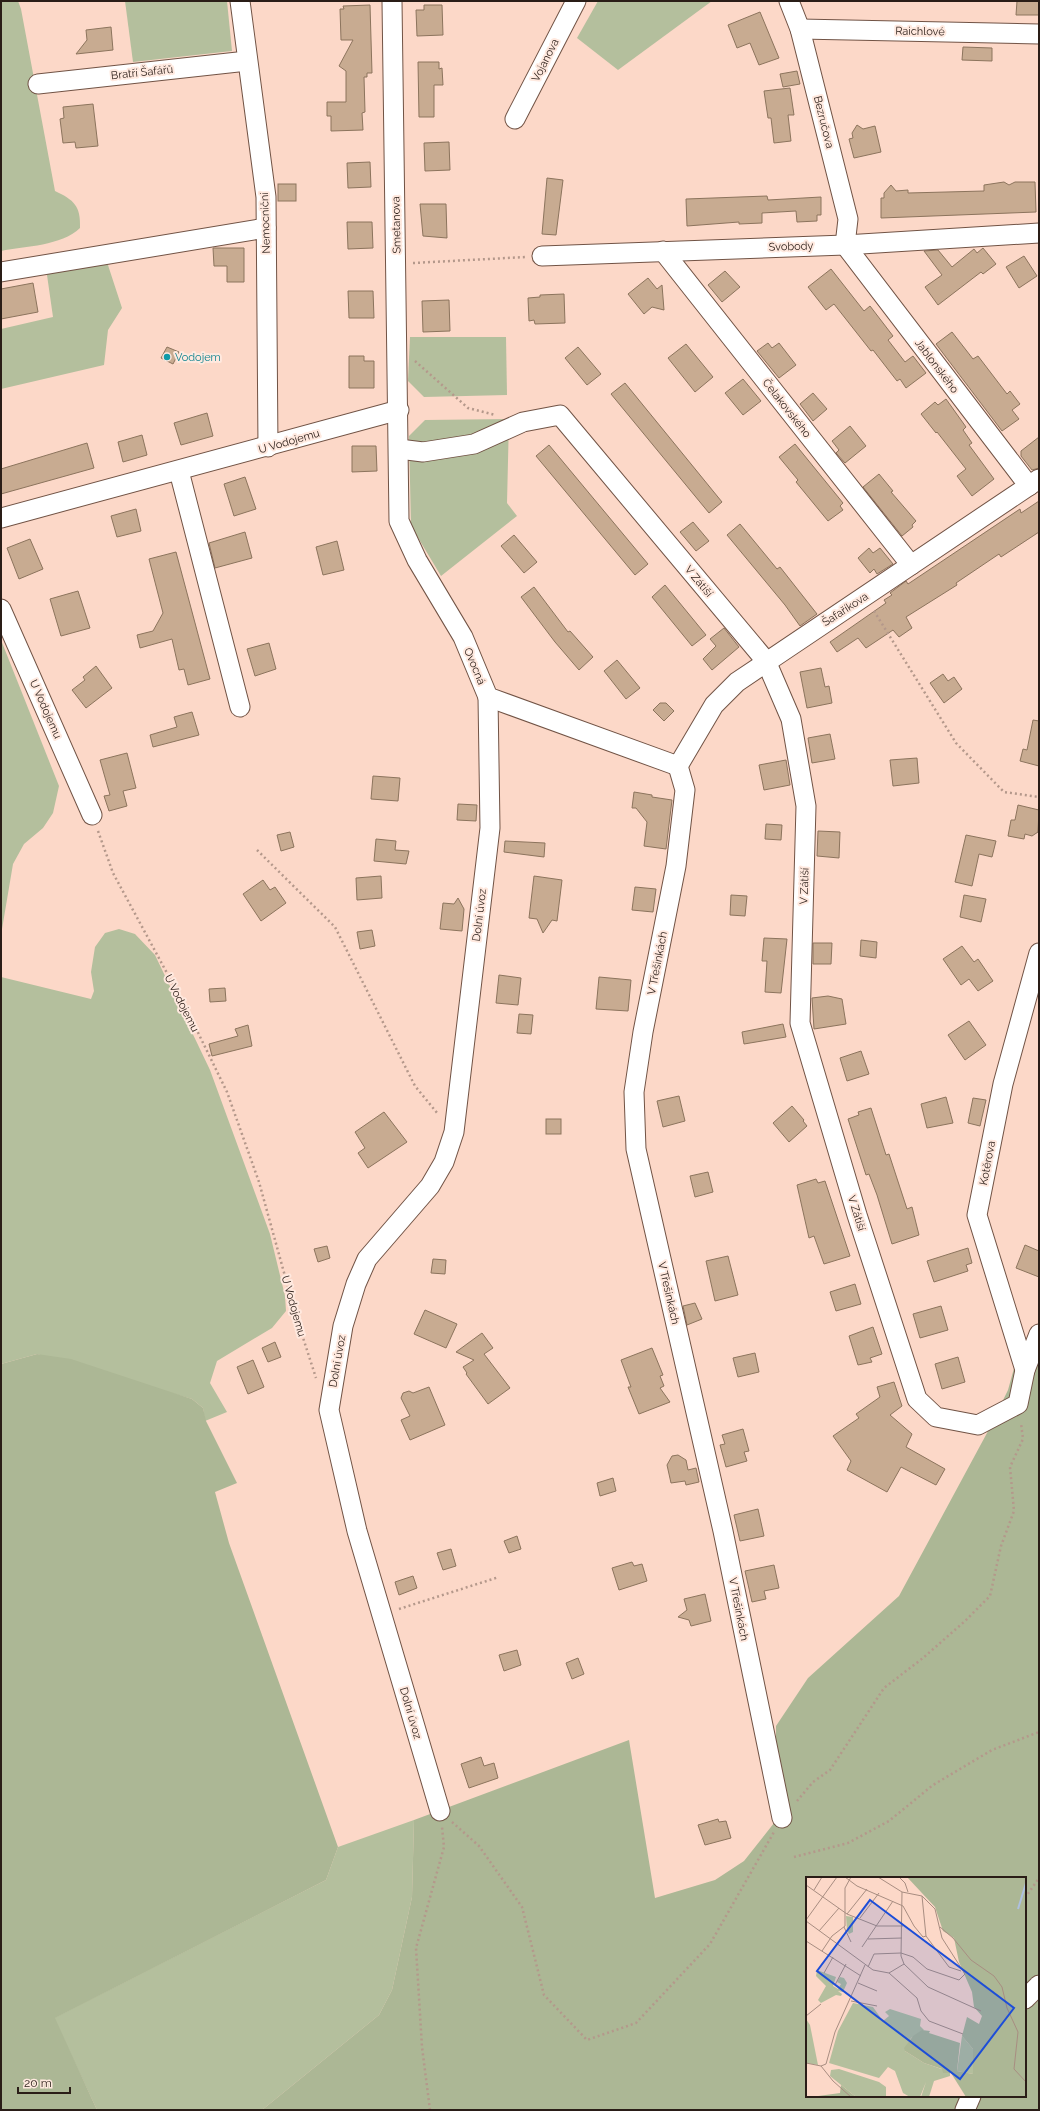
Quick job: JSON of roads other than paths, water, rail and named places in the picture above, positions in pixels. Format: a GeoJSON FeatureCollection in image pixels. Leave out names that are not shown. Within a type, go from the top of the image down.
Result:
{"type":"FeatureCollection","features":[{"type":"Feature","properties":{"kind":"street","name":"Nemocniční"},"geometry":{"type":"LineString","coordinates":[[240,1],[266,198],[268,446]]}},
{"type":"Feature","properties":{"kind":"street","name":"Smetanova"},"geometry":{"type":"LineString","coordinates":[[392,1],[399,449]]}},
{"type":"Feature","properties":{"kind":"street","name":"Vojanova"},"geometry":{"type":"LineString","coordinates":[[515,119],[576,1]]}},
{"type":"Feature","properties":{"kind":"street","name":"Bezručova"},"geometry":{"type":"LineString","coordinates":[[789,1],[800,28],[848,219],[845,245]]}},
{"type":"Feature","properties":{"kind":"street","name":"Raichlové"},"geometry":{"type":"LineString","coordinates":[[800,28],[1039,34]]}},
{"type":"Feature","properties":{"kind":"street","name":"Bratří Šafářů"},"geometry":{"type":"LineString","coordinates":[[38,84],[247,61]]}},
{"type":"Feature","properties":{"kind":"street"},"geometry":{"type":"LineString","coordinates":[[1,272],[266,228]]}},
{"type":"Feature","properties":{"kind":"street","name":"Svobody"},"geometry":{"type":"LineString","coordinates":[[542,256],[845,245],[1039,233]]}},
{"type":"Feature","properties":{"kind":"street","name":"Jablonského"},"geometry":{"type":"LineString","coordinates":[[845,245],[1034,483]]}},
{"type":"Feature","properties":{"kind":"street","name":"Čelakovského"},"geometry":{"type":"LineString","coordinates":[[662,251],[911,565]]}},
{"type":"Feature","properties":{"kind":"street","name":"U Vodojemu"},"geometry":{"type":"LineString","coordinates":[[1,518],[179,471],[399,410]]}},
{"type":"Feature","properties":{"kind":"street","name":"V Zátiší"},"geometry":{"type":"LineString","coordinates":[[399,449],[423,452],[474,444],[523,422],[560,415],[766,661],[791,719],[806,806],[800,1023],[857,1215],[917,1398],[936,1417],[978,1425],[1018,1404],[1025,1370]]}},
{"type":"Feature","properties":{"kind":"street","name":"Ovocná"},"geometry":{"type":"LineString","coordinates":[[399,449],[399,521],[417,560],[463,637],[488,698],[678,766]]}},
{"type":"Feature","properties":{"kind":"street"},"geometry":{"type":"LineString","coordinates":[[179,471],[240,707]]}},
{"type":"Feature","properties":{"kind":"street","name":"Šafaříkova"},"geometry":{"type":"LineString","coordinates":[[678,766],[714,705],[737,682],[766,661],[865,597],[1034,483]]}},
{"type":"Feature","properties":{"kind":"street","name":"U Vodojemu"},"geometry":{"type":"LineString","coordinates":[[1,609],[92,815]]}},
{"type":"Feature","properties":{"kind":"street","name":"Dolní úvoz"},"geometry":{"type":"LineString","coordinates":[[440,1811],[357,1531],[329,1410],[343,1326],[356,1284],[367,1259],[430,1186],[444,1162],[454,1132],[490,828],[488,698]]}},
{"type":"Feature","properties":{"kind":"street","name":"V Třešinkách"},"geometry":{"type":"LineString","coordinates":[[678,766],[685,790],[676,866],[643,1032],[634,1092],[636,1149],[723,1531],[782,1818]]}},
{"type":"Feature","properties":{"kind":"street","name":"Kotěrova"},"geometry":{"type":"LineString","coordinates":[[1025,1370],[977,1215],[1003,1084],[1039,953]]}},
{"type":"Feature","properties":{"kind":"street"},"geometry":{"type":"LineString","coordinates":[[1025,1370],[1039,1334]]}},
{"type":"Feature","properties":{"kind":"street"},"geometry":{"type":"LineString","coordinates":[[1026,1998],[1039,1985]]}},
{"type":"Feature","properties":{"kind":"street"},"geometry":{"type":"LineString","coordinates":[[965,2110],[971,2097]]}},
{"type":"Feature","properties":{"kind":"place","name":"Vodojem"},"geometry":{"type":"Point","coordinates":[167,357]}}]}
